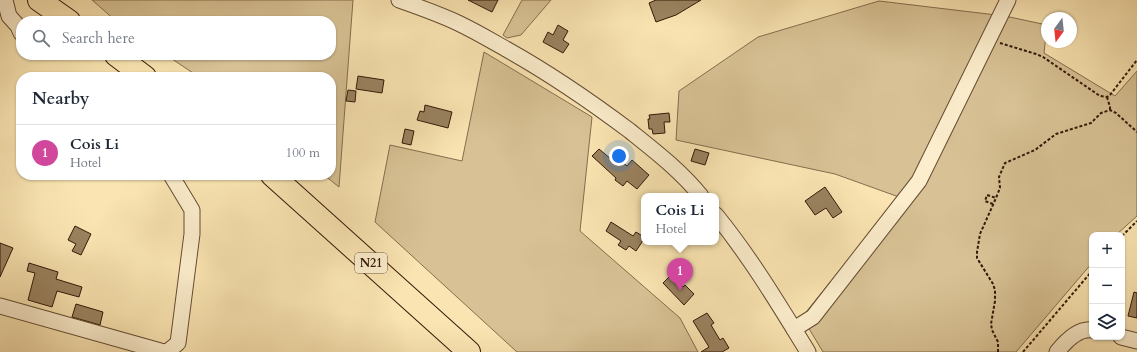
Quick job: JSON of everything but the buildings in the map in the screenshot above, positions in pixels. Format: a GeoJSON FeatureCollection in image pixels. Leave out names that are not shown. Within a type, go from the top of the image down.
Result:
{"type":"FeatureCollection","features":[{"type":"Feature","properties":{"kind":"highway"},"geometry":{"type":"LineString","coordinates":[[39,0],[62,16]]}},
{"type":"Feature","properties":{"kind":"highway"},"geometry":{"type":"LineString","coordinates":[[122,60],[138,72]]}},
{"type":"Feature","properties":{"kind":"highway","name":"N21"},"geometry":{"type":"LineString","coordinates":[[278,180],[469,352]]}},
{"type":"Feature","properties":{"kind":"street"},"geometry":{"type":"LineString","coordinates":[[5,0],[9,16],[16,24]]}},
{"type":"Feature","properties":{"kind":"street"},"geometry":{"type":"LineString","coordinates":[[399,0],[471,30],[532,64],[578,93],[600,108],[663,158],[692,184],[699,193]]}},
{"type":"Feature","properties":{"kind":"street"},"geometry":{"type":"LineString","coordinates":[[794,329],[813,317],[919,181],[1008,0]]}},
{"type":"Feature","properties":{"kind":"street"},"geometry":{"type":"LineString","coordinates":[[0,306],[166,352],[178,343],[192,234],[192,210],[174,180]]}},
{"type":"Feature","properties":{"kind":"street"},"geometry":{"type":"LineString","coordinates":[[719,218],[733,236],[808,352]]}},
{"type":"Feature","properties":{"kind":"street"},"geometry":{"type":"LineString","coordinates":[[1057,352],[1076,334],[1083,330],[1089,330]]}},
{"type":"Feature","properties":{"kind":"street"},"geometry":{"type":"LineString","coordinates":[[1125,338],[1137,341]]}},
{"type":"Feature","properties":{"kind":"path"},"geometry":{"type":"LineString","coordinates":[[989,40],[1043,57],[1100,96],[1107,97],[1137,60]]}},
{"type":"Feature","properties":{"kind":"path"},"geometry":{"type":"LineString","coordinates":[[1107,97],[1110,110]]}},
{"type":"Feature","properties":{"kind":"path"},"geometry":{"type":"LineString","coordinates":[[998,352],[998,342],[992,330],[991,324],[995,301],[995,290],[977,258],[980,234],[1000,188],[999,177],[1005,163],[1035,150],[1056,134],[1091,123],[1101,113],[1110,110],[1116,113],[1137,132]]}},
{"type":"Feature","properties":{"kind":"path"},"geometry":{"type":"LineString","coordinates":[[993,204],[984,201],[987,195],[996,198]]}},
{"type":"Feature","properties":{"kind":"path"},"geometry":{"type":"LineString","coordinates":[[1125,233],[1137,221]]}},
{"type":"Feature","properties":{"kind":"path"},"geometry":{"type":"LineString","coordinates":[[1023,352],[1089,275]]}},
{"type":"Feature","properties":{"kind":"shaded area"},"geometry":{"type":"Polygon","coordinates":[[[92,0],[353,0],[339,187],[330,180],[336,180],[336,72],[192,72],[174,60],[336,60],[336,16],[110,16],[92,0]]]}},
{"type":"Feature","properties":{"kind":"shaded area"},"geometry":{"type":"Polygon","coordinates":[[[522,0],[551,0],[521,35],[507,38],[503,35],[522,0]]]}},
{"type":"Feature","properties":{"kind":"shaded area"},"geometry":{"type":"Polygon","coordinates":[[[879,1],[1005,16],[1041,24],[1041,48],[1045,48],[1044,53],[1115,96],[1137,71],[1137,216],[1119,232],[1089,232],[1089,267],[1016,352],[823,352],[802,317],[899,197],[835,174],[676,140],[679,91],[758,37],[879,1]]]}},
{"type":"Feature","properties":{"kind":"shaded area"},"geometry":{"type":"Polygon","coordinates":[[[484,52],[592,117],[580,231],[680,318],[698,352],[517,352],[375,222],[390,145],[462,161],[484,52]]]}},
{"type":"Feature","properties":{"kind":"place","name":"Cois Li"},"geometry":{"type":"Point","coordinates":[680,291]}}]}
